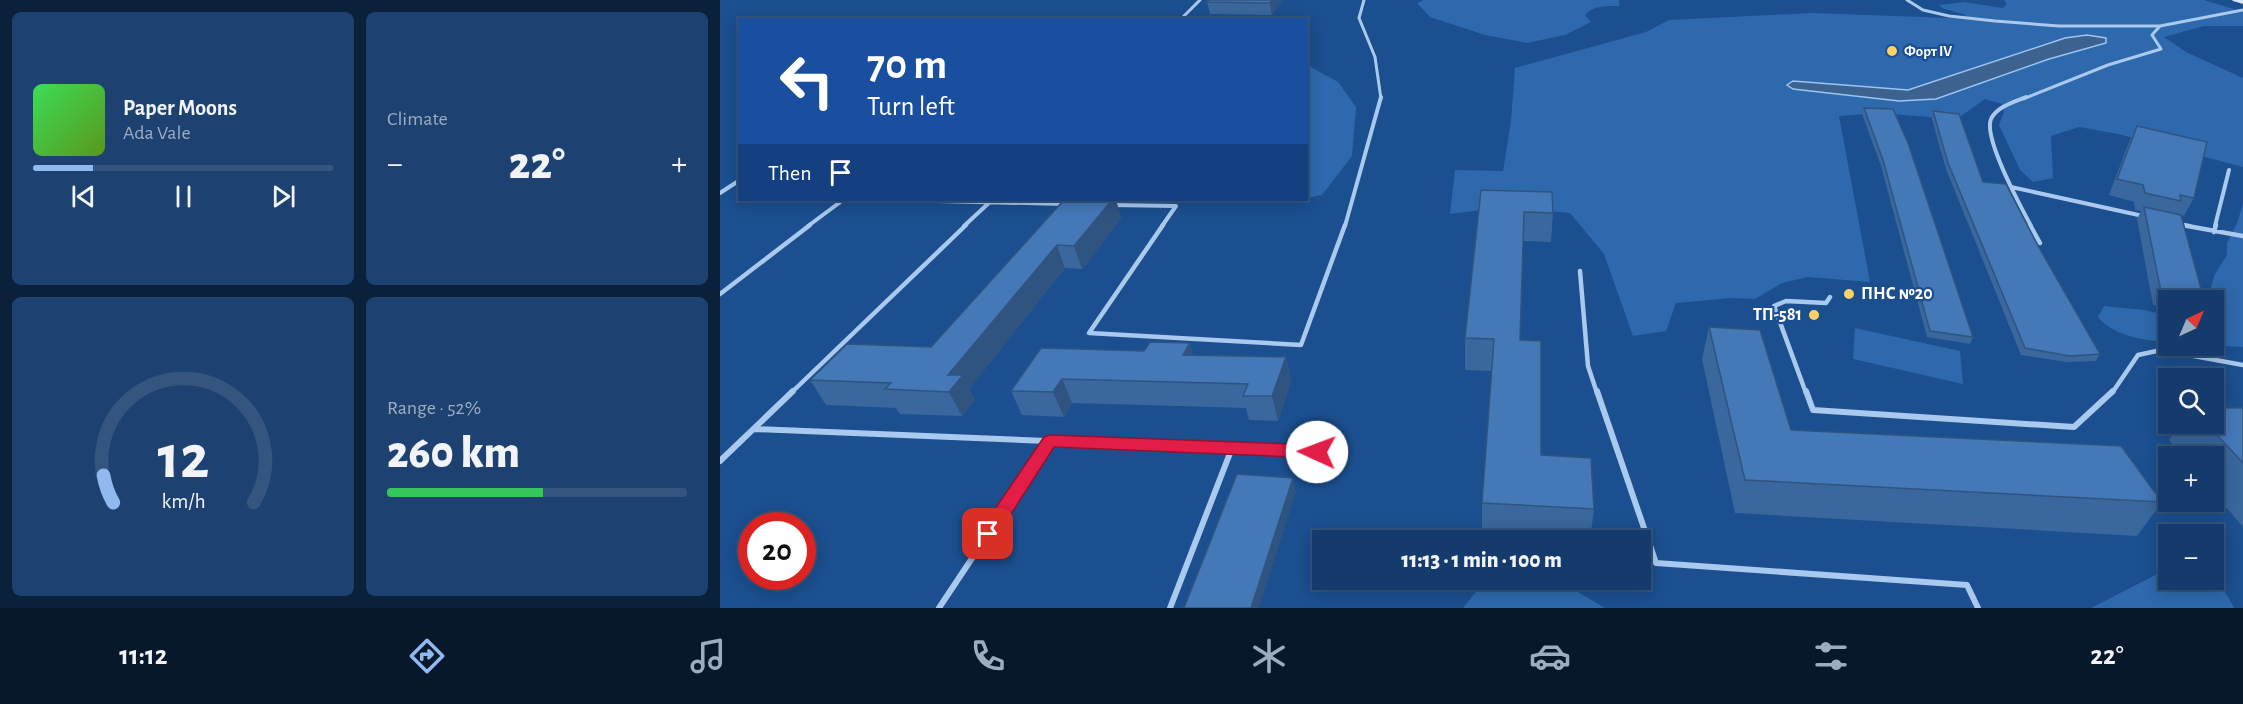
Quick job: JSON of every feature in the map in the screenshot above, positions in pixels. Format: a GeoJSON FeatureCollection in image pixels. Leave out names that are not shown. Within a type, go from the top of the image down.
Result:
{"type":"FeatureCollection","features":[{"type":"Feature","properties":{"kind":"main road"},"geometry":{"type":"LineString","coordinates":[[2235,0],[2243,2]]}},
{"type":"Feature","properties":{"kind":"lane"},"geometry":{"type":"LineString","coordinates":[[1182,18],[1200,0]]}},
{"type":"Feature","properties":{"kind":"lane"},"geometry":{"type":"LineString","coordinates":[[1106,205],[1176,206],[1089,333],[1301,345],[1351,209],[1381,98],[1375,57],[1359,18],[1364,0]]}},
{"type":"Feature","properties":{"kind":"lane"},"geometry":{"type":"LineString","coordinates":[[1907,0],[1923,10],[1941,14],[2059,26],[2160,26],[2189,18],[2243,10]]}},
{"type":"Feature","properties":{"kind":"lane"},"geometry":{"type":"LineString","coordinates":[[2040,243],[2011,187],[1992,137],[1990,124],[1994,113],[2007,105],[2108,65],[2161,49],[2152,34],[2160,26]]}},
{"type":"Feature","properties":{"kind":"lane"},"geometry":{"type":"LineString","coordinates":[[2214,231],[2229,171]]}},
{"type":"Feature","properties":{"kind":"lane"},"geometry":{"type":"LineString","coordinates":[[720,193],[738,181]]}},
{"type":"Feature","properties":{"kind":"lane"},"geometry":{"type":"LineString","coordinates":[[2011,187],[2154,219]]}},
{"type":"Feature","properties":{"kind":"lane"},"geometry":{"type":"LineString","coordinates":[[720,294],[842,201]]}},
{"type":"Feature","properties":{"kind":"lane"},"geometry":{"type":"LineString","coordinates":[[720,461],[991,201],[1071,204]]}},
{"type":"Feature","properties":{"kind":"lane"},"geometry":{"type":"LineString","coordinates":[[2166,221],[2243,236]]}},
{"type":"Feature","properties":{"kind":"lane"},"geometry":{"type":"LineString","coordinates":[[1580,271],[1588,366],[1656,563],[1967,585],[1978,608]]}},
{"type":"Feature","properties":{"kind":"lane"},"geometry":{"type":"LineString","coordinates":[[1830,297],[1826,303],[1786,301],[1774,306],[1813,410],[2074,427],[2112,393],[2138,356],[2161,350],[2243,365]]}},
{"type":"Feature","properties":{"kind":"lane"},"geometry":{"type":"LineString","coordinates":[[754,429],[1317,452]]}},
{"type":"Feature","properties":{"kind":"lane"},"geometry":{"type":"LineString","coordinates":[[939,608],[1050,441]]}},
{"type":"Feature","properties":{"kind":"lane"},"geometry":{"type":"LineString","coordinates":[[1170,608],[1232,448]]}},
{"type":"Feature","properties":{"kind":"shaded area"},"geometry":{"type":"Polygon","coordinates":[[[1424,0],[1619,0],[1620,6],[1592,9],[1585,15],[1591,22],[1565,35],[1527,43],[1485,35],[1430,17],[1417,3],[1424,0]]]}},
{"type":"Feature","properties":{"kind":"shaded area"},"geometry":{"type":"Polygon","coordinates":[[[2004,0],[2204,0],[2243,12],[2243,26],[2204,26],[2164,37],[2186,52],[2243,78],[2243,167],[2118,134],[2079,127],[2051,136],[2053,178],[2033,182],[2020,170],[1999,125],[2004,112],[2002,104],[1985,99],[1957,119],[1878,113],[1839,116],[1870,282],[1808,277],[1782,283],[1755,299],[1732,298],[1676,303],[1666,331],[1633,336],[1604,254],[1570,213],[1504,207],[1450,214],[1455,170],[1503,171],[1511,121],[1515,68],[1646,32],[1669,20],[1813,13],[1950,18],[1966,15],[1939,5],[1964,2],[2003,8],[2007,4],[2004,0]]]}},
{"type":"Feature","properties":{"kind":"shaded area"},"geometry":{"type":"Polygon","coordinates":[[[2087,35],[2106,38],[2106,43],[2049,59],[1936,99],[1899,101],[1793,89],[1787,85],[1793,81],[1908,90],[2065,38],[2087,35]]]}},
{"type":"Feature","properties":{"kind":"shaded area"},"geometry":{"type":"Polygon","coordinates":[[[1308,66],[1338,82],[1356,107],[1352,156],[1322,195],[1308,198],[1308,66]]]}},
{"type":"Feature","properties":{"kind":"shaded area"},"geometry":{"type":"Polygon","coordinates":[[[2243,204],[2243,347],[2224,346],[2224,290],[2210,290],[2215,274],[2227,255],[2227,243],[2243,204]]]}},
{"type":"Feature","properties":{"kind":"shaded area"},"geometry":{"type":"Polygon","coordinates":[[[2104,306],[2158,313],[2158,341],[2140,339],[2121,333],[2112,329],[2098,317],[2104,306]]]}},
{"type":"Feature","properties":{"kind":"shaded area"},"geometry":{"type":"Polygon","coordinates":[[[1855,328],[1960,351],[1963,384],[1853,359],[1855,328]]]}},
{"type":"Feature","properties":{"kind":"shaded area"},"geometry":{"type":"Polygon","coordinates":[[[2158,574],[2158,590],[2224,590],[2234,608],[2091,608],[2158,574]]]}},
{"type":"Feature","properties":{"kind":"shaded area"},"geometry":{"type":"Polygon","coordinates":[[[1477,590],[1575,590],[1605,608],[1463,608],[1477,590]]]}},
{"type":"Feature","properties":{"kind":"building"},"geometry":{"type":"Polygon","coordinates":[[[1209,0],[1272,0],[1270,3],[1207,2],[1209,0]]]}},
{"type":"Feature","properties":{"kind":"building"},"geometry":{"type":"Polygon","coordinates":[[[1864,108],[1893,109],[1908,143],[1973,337],[1930,331],[1883,160],[1864,108]]]}},
{"type":"Feature","properties":{"kind":"building"},"geometry":{"type":"Polygon","coordinates":[[[1933,111],[1959,114],[1983,182],[2006,184],[2037,244],[2100,354],[2070,356],[2025,348],[1948,163],[1933,111]]]}},
{"type":"Feature","properties":{"kind":"building"},"geometry":{"type":"Polygon","coordinates":[[[2137,126],[2207,142],[2194,198],[2180,195],[2181,201],[2145,193],[2143,185],[2117,179],[2137,126]]]}},
{"type":"Feature","properties":{"kind":"building"},"geometry":{"type":"Polygon","coordinates":[[[1481,190],[1552,192],[1553,213],[1524,212],[1520,340],[1541,341],[1541,455],[1591,458],[1594,509],[1482,503],[1494,339],[1465,338],[1481,190]]]}},
{"type":"Feature","properties":{"kind":"building"},"geometry":{"type":"Polygon","coordinates":[[[1063,201],[1111,201],[1074,246],[1057,245],[948,375],[963,375],[949,392],[885,389],[891,383],[810,380],[847,344],[931,347],[1063,201]]]}},
{"type":"Feature","properties":{"kind":"building"},"geometry":{"type":"Polygon","coordinates":[[[2144,207],[2181,215],[2201,290],[2161,290],[2144,207]]]}},
{"type":"Feature","properties":{"kind":"building"},"geometry":{"type":"Polygon","coordinates":[[[1709,327],[1760,330],[1791,430],[2121,446],[2158,497],[2158,502],[1745,480],[1709,327]]]}},
{"type":"Feature","properties":{"kind":"building"},"geometry":{"type":"Polygon","coordinates":[[[1150,342],[1190,343],[1183,355],[1286,357],[1272,396],[1243,396],[1248,384],[1062,379],[1053,392],[1011,391],[1041,348],[1144,351],[1150,342]]]}},
{"type":"Feature","properties":{"kind":"building"},"geometry":{"type":"Polygon","coordinates":[[[2224,408],[2243,408],[2243,463],[2216,434],[2224,434],[2224,408]]]}},
{"type":"Feature","properties":{"kind":"building"},"geometry":{"type":"Polygon","coordinates":[[[1237,474],[1293,478],[1251,608],[1184,608],[1237,474]]]}},
{"type":"Feature","properties":{"kind":"place","name":"Форт IV"},"geometry":{"type":"Point","coordinates":[1892,51]}},
{"type":"Feature","properties":{"kind":"place","name":"ПНС №20"},"geometry":{"type":"Point","coordinates":[1849,294]}},
{"type":"Feature","properties":{"kind":"place","name":"ТП-581"},"geometry":{"type":"Point","coordinates":[1814,315]}},
{"type":"Feature","properties":{"kind":"route"},"geometry":{"type":"LineString","coordinates":[[988,534],[1050,441],[1317,452]]}}]}
